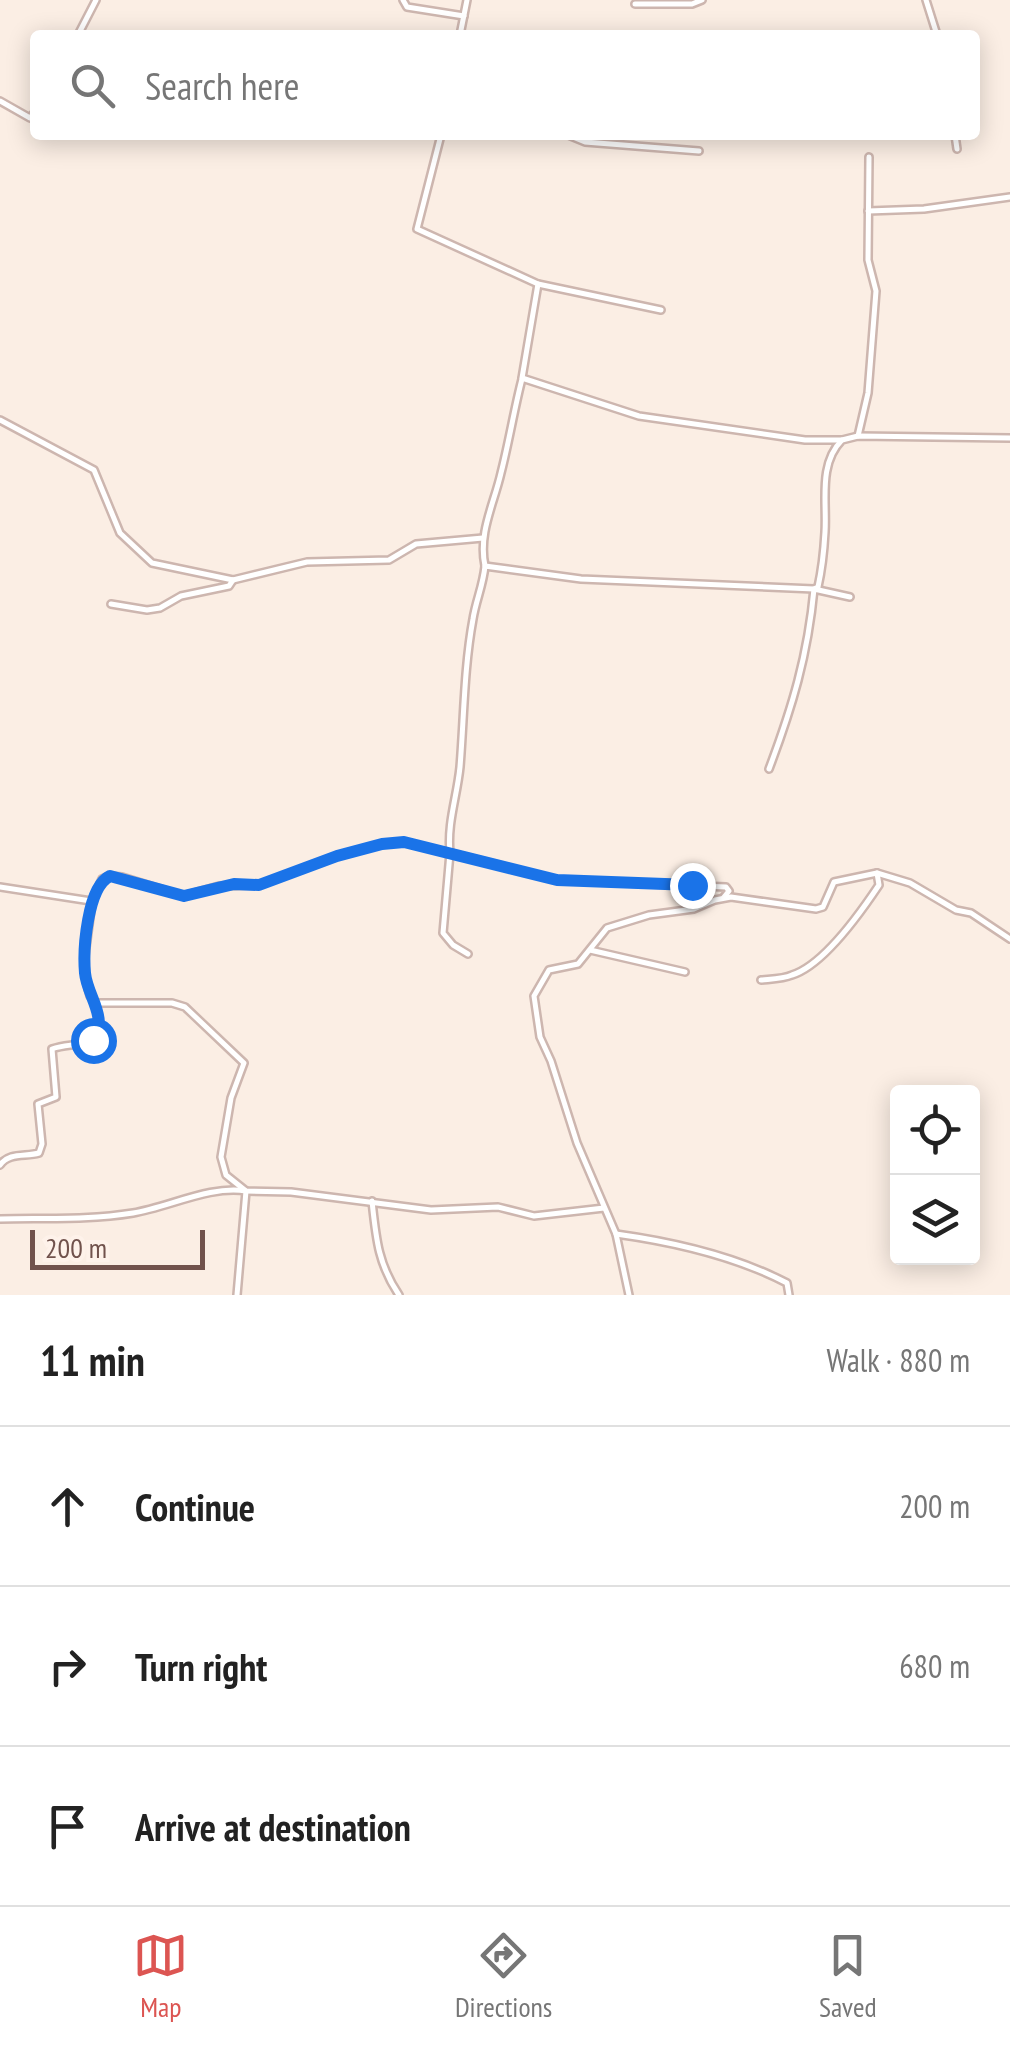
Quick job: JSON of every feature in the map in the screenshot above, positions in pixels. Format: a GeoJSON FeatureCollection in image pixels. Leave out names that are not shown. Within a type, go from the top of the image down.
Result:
{"type":"FeatureCollection","features":[{"type":"Feature","properties":{"kind":"street"},"geometry":{"type":"LineString","coordinates":[[81,30],[96,0]]}},
{"type":"Feature","properties":{"kind":"street"},"geometry":{"type":"LineString","coordinates":[[403,0],[407,7],[464,16]]}},
{"type":"Feature","properties":{"kind":"street"},"geometry":{"type":"LineString","coordinates":[[461,30],[467,0]]}},
{"type":"Feature","properties":{"kind":"street"},"geometry":{"type":"LineString","coordinates":[[635,4],[692,4],[702,0]]}},
{"type":"Feature","properties":{"kind":"street"},"geometry":{"type":"LineString","coordinates":[[926,0],[936,30]]}},
{"type":"Feature","properties":{"kind":"street"},"geometry":{"type":"LineString","coordinates":[[0,101],[30,118]]}},
{"type":"Feature","properties":{"kind":"street"},"geometry":{"type":"LineString","coordinates":[[440,140],[417,229],[538,284],[661,310]]}},
{"type":"Feature","properties":{"kind":"street"},"geometry":{"type":"LineString","coordinates":[[580,140],[699,151]]}},
{"type":"Feature","properties":{"kind":"street"},"geometry":{"type":"LineString","coordinates":[[956,140],[957,149]]}},
{"type":"Feature","properties":{"kind":"street"},"geometry":{"type":"LineString","coordinates":[[858,436],[868,393],[876,291],[868,260],[869,157]]}},
{"type":"Feature","properties":{"kind":"street"},"geometry":{"type":"LineString","coordinates":[[868,211],[924,209],[1010,197]]}},
{"type":"Feature","properties":{"kind":"street"},"geometry":{"type":"LineString","coordinates":[[468,954],[452,945],[443,932],[449,828],[460,767],[473,616],[483,592],[482,538],[522,378],[538,284]]}},
{"type":"Feature","properties":{"kind":"street"},"geometry":{"type":"LineString","coordinates":[[522,378],[639,416],[805,440],[858,436],[1010,438]]}},
{"type":"Feature","properties":{"kind":"street"},"geometry":{"type":"LineString","coordinates":[[0,420],[94,470],[120,533],[152,563],[233,580],[307,562],[389,560],[416,544],[482,538]]}},
{"type":"Feature","properties":{"kind":"street"},"geometry":{"type":"LineString","coordinates":[[769,769],[797,694],[814,589],[820,575],[825,488],[830,460],[842,440]]}},
{"type":"Feature","properties":{"kind":"street"},"geometry":{"type":"LineString","coordinates":[[485,566],[580,579],[814,589],[850,597]]}},
{"type":"Feature","properties":{"kind":"street"},"geometry":{"type":"LineString","coordinates":[[112,604],[147,610],[160,608],[181,596],[229,586],[233,580]]}},
{"type":"Feature","properties":{"kind":"street"},"geometry":{"type":"LineString","coordinates":[[0,1166],[4,1160],[39,1152],[42,1144],[38,1104],[56,1097],[52,1050],[83,1045],[99,1031],[96,1003],[85,976],[84,955],[92,902],[102,879],[110,876],[184,896],[234,884],[259,885],[382,844],[404,842],[557,880],[726,887],[728,896],[694,909],[649,915],[607,928],[578,964],[549,970],[534,996],[540,1036],[577,1143],[616,1234],[629,1295]]}},
{"type":"Feature","properties":{"kind":"street"},"geometry":{"type":"LineString","coordinates":[[715,900],[732,897],[816,909],[823,906],[834,882],[876,872],[924,888],[1010,940]]}},
{"type":"Feature","properties":{"kind":"street"},"geometry":{"type":"LineString","coordinates":[[761,980],[792,976],[803,970],[848,930],[878,885],[876,872]]}},
{"type":"Feature","properties":{"kind":"street"},"geometry":{"type":"LineString","coordinates":[[0,887],[92,902]]}},
{"type":"Feature","properties":{"kind":"street"},"geometry":{"type":"LineString","coordinates":[[588,950],[684,972]]}},
{"type":"Feature","properties":{"kind":"street"},"geometry":{"type":"LineString","coordinates":[[96,1003],[186,1006],[244,1063],[232,1098],[221,1157],[226,1174],[246,1191]]}},
{"type":"Feature","properties":{"kind":"street"},"geometry":{"type":"LineString","coordinates":[[0,1219],[134,1213],[216,1190],[291,1192],[431,1210],[498,1207],[534,1216],[604,1208]]}},
{"type":"Feature","properties":{"kind":"street"},"geometry":{"type":"LineString","coordinates":[[236,1295],[246,1191]]}},
{"type":"Feature","properties":{"kind":"street"},"geometry":{"type":"LineString","coordinates":[[372,1201],[377,1254],[386,1277],[400,1295]]}},
{"type":"Feature","properties":{"kind":"street"},"geometry":{"type":"LineString","coordinates":[[616,1234],[665,1240],[770,1274],[787,1283],[789,1295]]}},
{"type":"Feature","properties":{"kind":"route"},"geometry":{"type":"LineString","coordinates":[[93,1040],[99,1031],[99,1019],[85,976],[84,955],[92,902],[102,879],[110,876],[184,896],[219,886],[259,885],[337,856],[404,842],[557,880],[692,885]]}}]}
